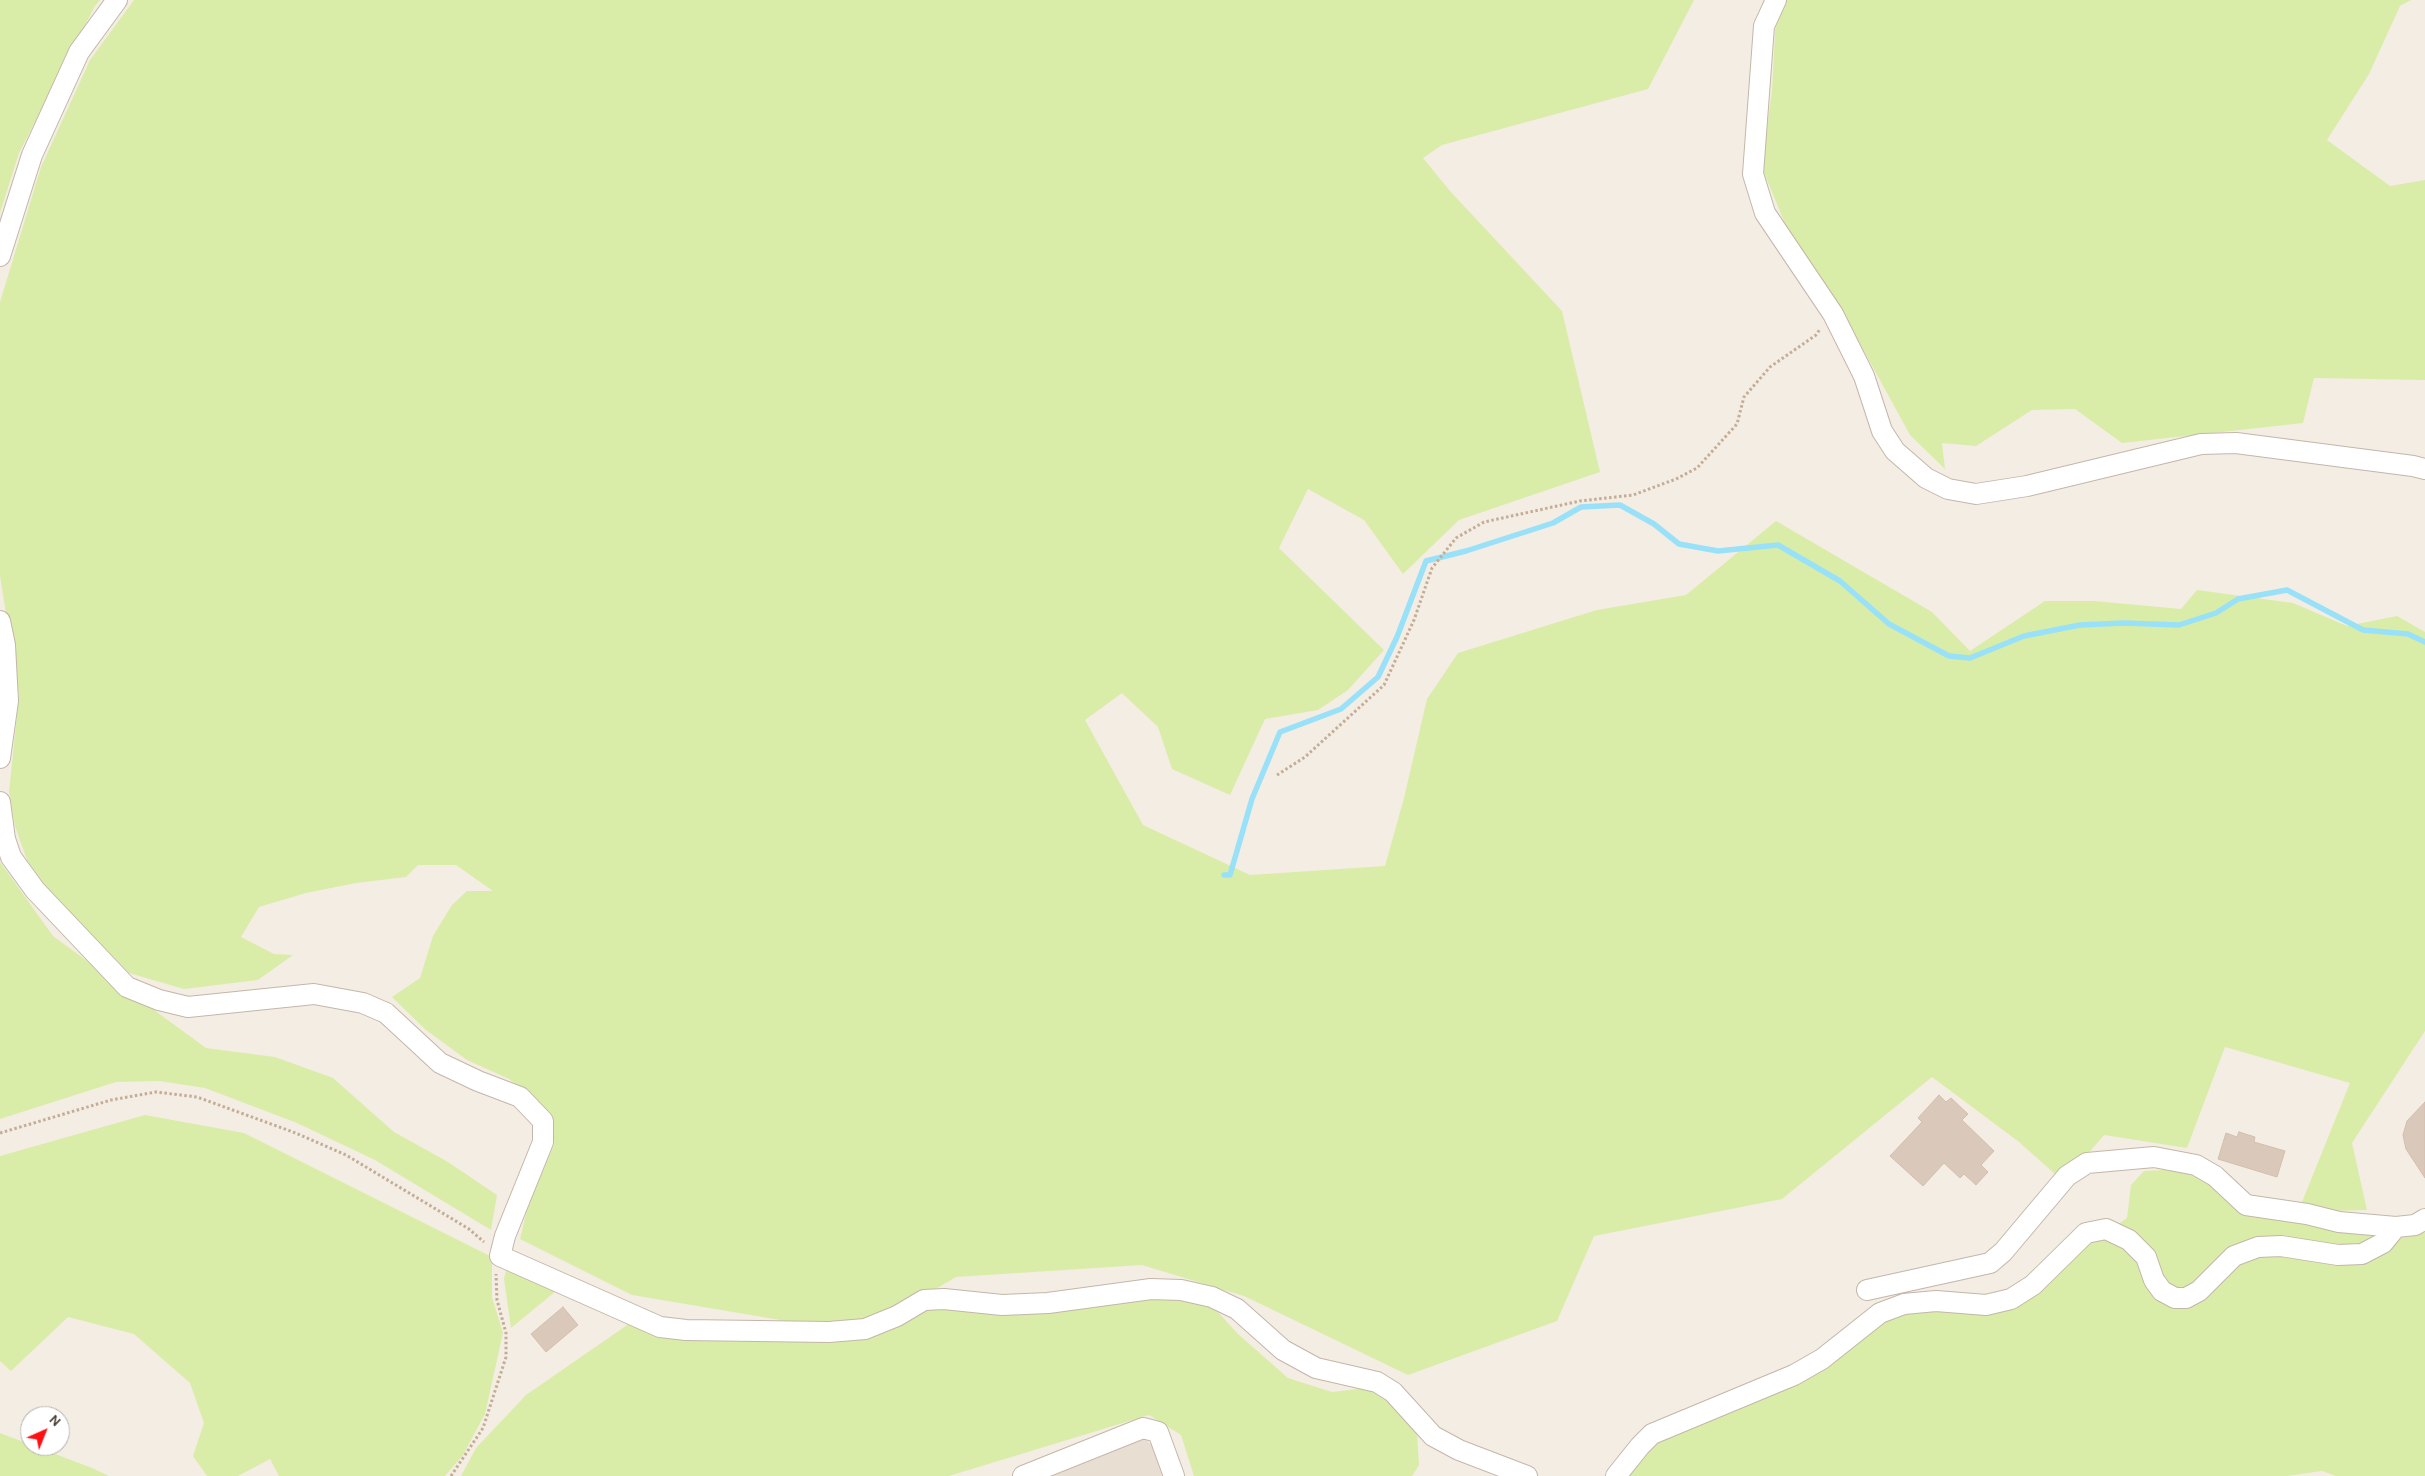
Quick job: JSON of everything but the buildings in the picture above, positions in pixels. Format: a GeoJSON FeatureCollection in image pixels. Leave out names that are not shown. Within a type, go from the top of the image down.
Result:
{"type":"FeatureCollection","features":[{"type":"Feature","properties":{"kind":"street"},"geometry":{"type":"LineString","coordinates":[[0,256],[32,155],[75,60],[117,0]]}},
{"type":"Feature","properties":{"kind":"street"},"geometry":{"type":"LineString","coordinates":[[1776,0],[1764,26],[1753,174],[1765,213],[1833,314],[1864,376],[1882,431],[1895,450],[1926,478],[1948,489],[1976,494],[2027,486],[2201,444],[2236,443],[2425,469]]}},
{"type":"Feature","properties":{"kind":"street"},"geometry":{"type":"LineString","coordinates":[[0,621],[5,645],[8,701],[0,758]]}},
{"type":"Feature","properties":{"kind":"street"},"geometry":{"type":"LineString","coordinates":[[0,802],[5,839],[11,857],[35,890],[127,986],[159,1000],[188,1007],[314,994],[363,1003],[386,1013],[440,1063],[520,1098],[543,1121],[543,1142],[505,1236],[500,1256],[660,1327],[686,1330],[829,1332],[864,1329],[897,1316],[924,1300],[944,1299],[1002,1305],[1048,1303],[1152,1289],[1180,1290],[1212,1297],[1237,1309],[1283,1350],[1316,1368],[1376,1382],[1393,1392],[1432,1436],[1460,1450],[1527,1476]]}},
{"type":"Feature","properties":{"kind":"street"},"geometry":{"type":"LineString","coordinates":[[1867,1290],[1990,1263],[2003,1252],[2067,1176],[2086,1163],[2154,1157],[2196,1165],[2215,1176],[2246,1205],[2307,1214],[2339,1222],[2396,1227],[2415,1225],[2425,1219]]}},
{"type":"Feature","properties":{"kind":"street"},"geometry":{"type":"LineString","coordinates":[[1616,1476],[1652,1434],[1794,1374],[1822,1359],[1880,1313],[1904,1304],[1936,1301],[1986,1305],[2010,1299],[2033,1285],[2086,1234],[2106,1229],[2129,1240],[2146,1257],[2154,1280],[2162,1292],[2175,1298],[2186,1298],[2199,1291],[2234,1256],[2258,1248],[2281,1246],[2338,1255],[2362,1254],[2383,1243],[2396,1227]]}},
{"type":"Feature","properties":{"kind":"street"},"geometry":{"type":"LineString","coordinates":[[1023,1476],[1143,1428],[1158,1432],[1174,1476]]}},
{"type":"Feature","properties":{"kind":"path"},"geometry":{"type":"LineString","coordinates":[[1277,775],[1305,757],[1384,685],[1414,620],[1432,568],[1456,538],[1484,522],[1580,501],[1633,495],[1676,479],[1697,468],[1737,424],[1744,397],[1770,366],[1816,335],[1833,314]]}},
{"type":"Feature","properties":{"kind":"path"},"geometry":{"type":"LineString","coordinates":[[0,1133],[111,1100],[156,1092],[197,1097],[293,1132],[346,1155],[469,1229],[500,1256],[496,1274],[497,1300],[506,1332],[506,1357],[483,1428],[451,1476]]}},
{"type":"Feature","properties":{"kind":"shaded area"},"geometry":{"type":"Polygon","coordinates":[[[1142,1437],[1152,1445],[1162,1476],[1044,1476],[1142,1437]]]}},
{"type":"Feature","properties":{"kind":"green space"},"geometry":{"type":"Polygon","coordinates":[[[0,0],[100,0],[95,6],[19,153],[0,213],[0,0]]]}},
{"type":"Feature","properties":{"kind":"green space"},"geometry":{"type":"Polygon","coordinates":[[[134,0],[1694,0],[1648,89],[1442,145],[1423,158],[1450,191],[1562,311],[1600,472],[1459,520],[1403,574],[1364,520],[1308,489],[1279,548],[1384,650],[1348,690],[1318,710],[1265,719],[1230,795],[1172,769],[1158,727],[1122,693],[1085,720],[1143,825],[1250,875],[1385,866],[1404,798],[1427,699],[1458,653],[1597,610],[1686,595],[1776,521],[1932,612],[1970,651],[2045,601],[2094,601],[2181,609],[2197,590],[2293,603],[2347,626],[2397,616],[2425,632],[2425,1031],[2352,1143],[2367,1210],[2329,1211],[2302,1202],[2350,1083],[2225,1047],[2187,1148],[2104,1135],[2064,1182],[2019,1142],[1932,1077],[1782,1199],[1594,1236],[1557,1321],[1408,1375],[1244,1296],[1142,1265],[956,1277],[880,1322],[816,1326],[632,1295],[520,1239],[528,1205],[554,1145],[550,1112],[509,1079],[467,1060],[426,1030],[392,997],[420,978],[433,936],[452,905],[467,891],[493,891],[456,865],[418,865],[406,877],[356,883],[306,893],[259,907],[241,937],[274,954],[293,955],[258,980],[184,989],[129,973],[50,892],[27,860],[15,826],[9,792],[19,695],[0,576],[0,302],[41,167],[90,60],[134,0]]]}},
{"type":"Feature","properties":{"kind":"green space"},"geometry":{"type":"Polygon","coordinates":[[[1782,0],[2411,0],[2400,6],[2369,74],[2327,140],[2390,186],[2425,180],[2425,380],[2314,378],[2303,423],[2122,443],[2075,409],[2032,410],[1976,446],[1942,443],[1945,469],[1910,435],[1858,340],[1791,238],[1762,168],[1772,90],[1776,16],[1782,0]]]}},
{"type":"Feature","properties":{"kind":"green space"},"geometry":{"type":"Polygon","coordinates":[[[0,862],[53,936],[206,1048],[275,1057],[333,1078],[394,1132],[448,1162],[497,1195],[491,1230],[375,1160],[297,1123],[205,1088],[159,1081],[116,1082],[0,1119],[0,862]]]}},
{"type":"Feature","properties":{"kind":"green space"},"geometry":{"type":"Polygon","coordinates":[[[145,1115],[244,1133],[492,1257],[492,1297],[503,1333],[485,1414],[463,1455],[445,1476],[279,1476],[270,1459],[238,1476],[207,1476],[193,1456],[204,1423],[190,1383],[134,1334],[68,1317],[11,1371],[0,1361],[0,1156],[145,1115]]]}},
{"type":"Feature","properties":{"kind":"green space"},"geometry":{"type":"Polygon","coordinates":[[[2181,1169],[2216,1186],[2235,1207],[2319,1228],[2376,1229],[2425,1227],[2425,1476],[2336,1476],[2322,1471],[2287,1476],[1618,1476],[1657,1426],[1800,1368],[1872,1312],[1984,1305],[2080,1251],[2127,1218],[2131,1185],[2144,1171],[2181,1169]]]}},
{"type":"Feature","properties":{"kind":"green space"},"geometry":{"type":"Polygon","coordinates":[[[507,1266],[556,1291],[511,1328],[504,1279],[507,1266]]]}},
{"type":"Feature","properties":{"kind":"green space"},"geometry":{"type":"Polygon","coordinates":[[[1184,1298],[1216,1310],[1238,1334],[1288,1378],[1332,1392],[1366,1388],[1391,1401],[1417,1432],[1419,1465],[1412,1476],[1194,1476],[1181,1435],[1149,1415],[949,1476],[461,1476],[476,1448],[526,1395],[633,1321],[665,1334],[859,1340],[926,1308],[1184,1298]]]}},
{"type":"Feature","properties":{"kind":"green space"},"geometry":{"type":"Polygon","coordinates":[[[0,1433],[20,1441],[20,1456],[60,1456],[109,1476],[0,1476],[0,1433]]]}},
{"type":"Feature","properties":{"kind":"waterway"},"geometry":{"type":"LineString","coordinates":[[1224,875],[1230,875],[1252,799],[1280,732],[1341,709],[1378,677],[1397,637],[1426,561],[1466,551],[1553,523],[1581,507],[1620,505],[1654,524],[1679,544],[1718,551],[1778,545],[1840,581],[1889,624],[1949,656],[1970,658],[2024,636],[2080,625],[2124,623],[2179,625],[2216,613],[2238,599],[2287,590],[2363,630],[2408,634],[2425,642]]}}]}
